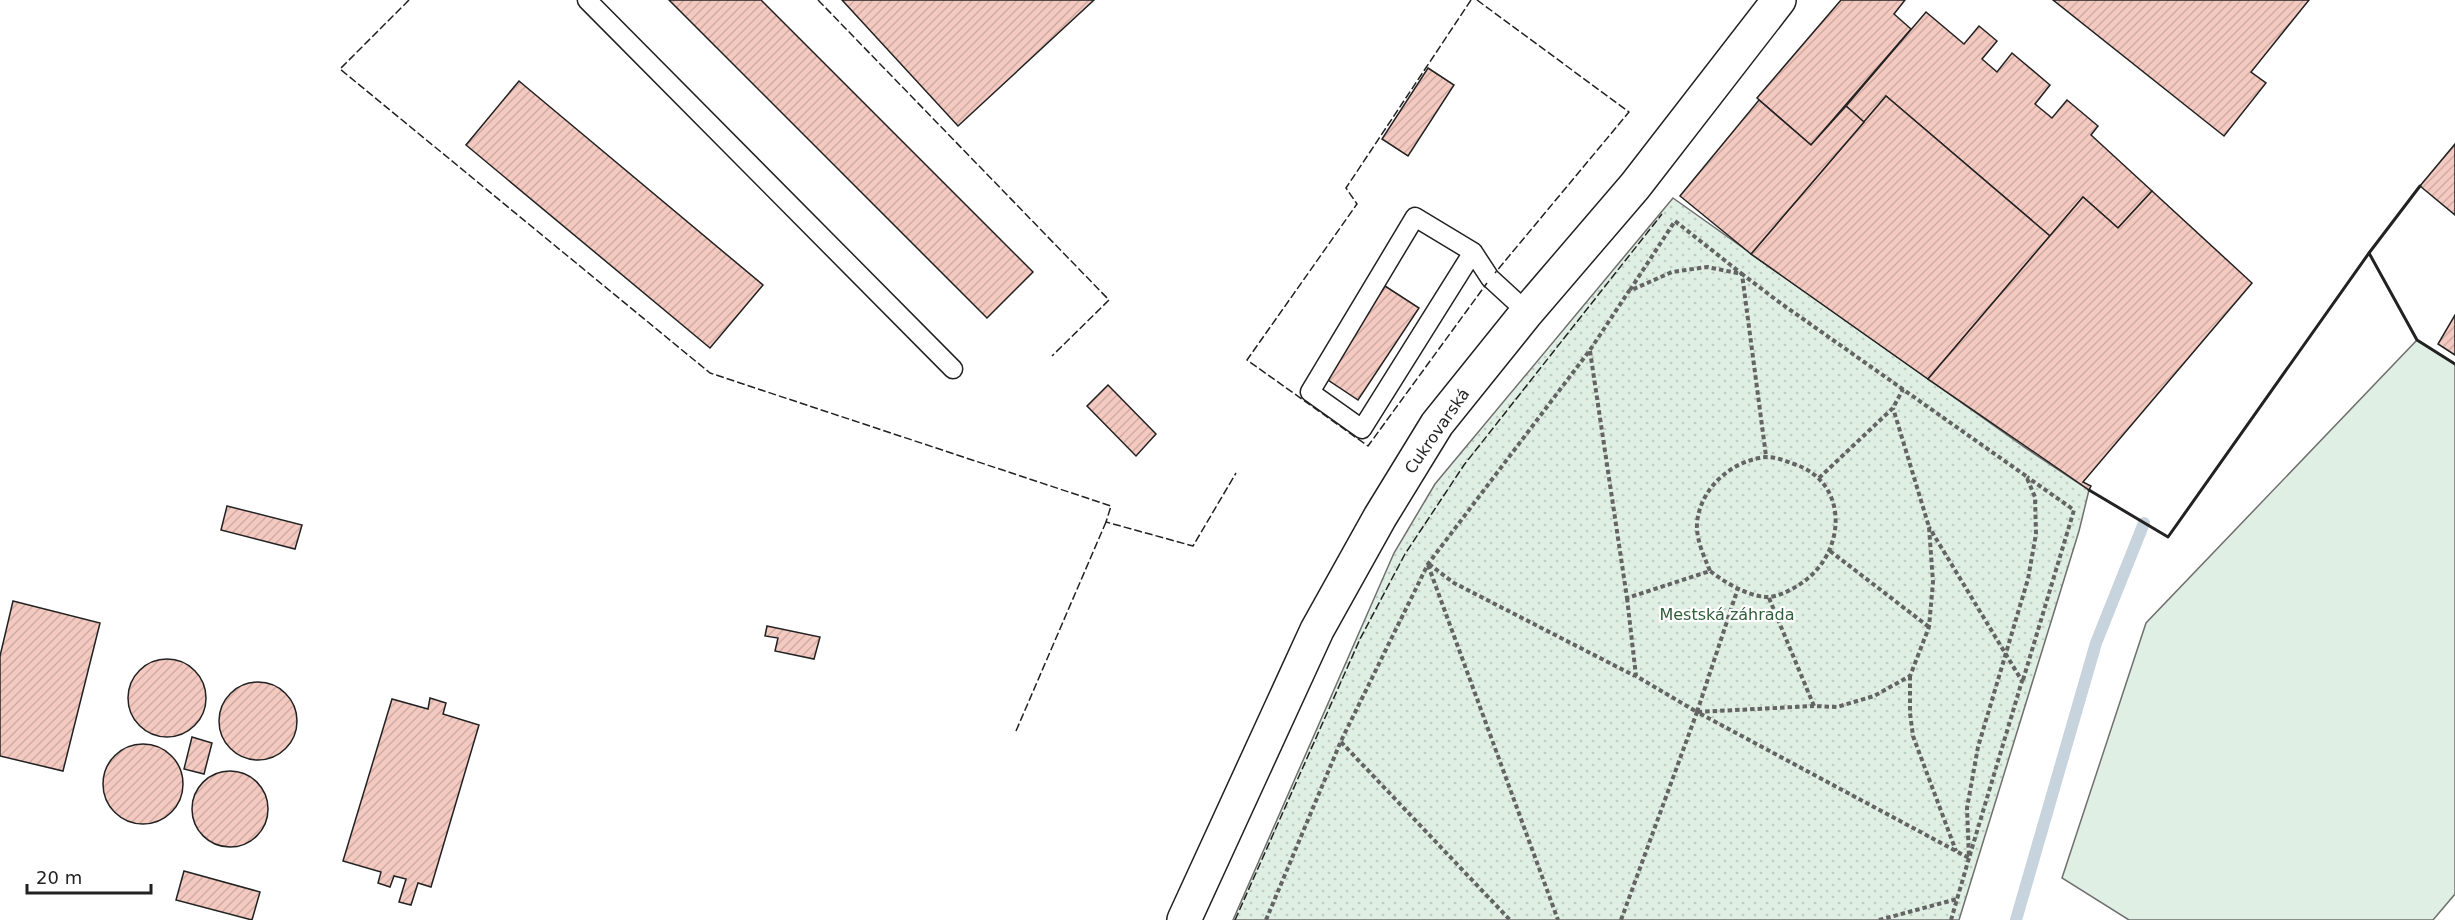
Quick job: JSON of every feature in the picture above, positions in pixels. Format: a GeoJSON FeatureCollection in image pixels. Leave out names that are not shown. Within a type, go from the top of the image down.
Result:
{"type":"FeatureCollection","features":[{"type":"Feature","properties":{"kind":"main road","name":"Cukrovarská"},"geometry":{"type":"LineString","coordinates":[[1184,920],[1317,630],[1380,517],[1437,424],[1527,312],[1635,186],[1778,0]]}},
{"type":"Feature","properties":{"kind":"lane"},"geometry":{"type":"LineString","coordinates":[[587,0],[953,369]]}},
{"type":"Feature","properties":{"kind":"lane"},"geometry":{"type":"LineString","coordinates":[[1473,252],[1362,429],[1310,392],[1415,217],[1473,252],[1490,278],[1527,312]]}},
{"type":"Feature","properties":{"kind":"path"},"geometry":{"type":"LineString","coordinates":[[1266,920],[1341,741],[1428,564],[1590,350],[1675,220],[1779,302],[2074,510],[1951,920]]}},
{"type":"Feature","properties":{"kind":"path"},"geometry":{"type":"LineString","coordinates":[[1629,291],[1672,272],[1707,267],[1742,274]]}},
{"type":"Feature","properties":{"kind":"path"},"geometry":{"type":"LineString","coordinates":[[1742,274],[1766,456]]}},
{"type":"Feature","properties":{"kind":"path"},"geometry":{"type":"LineString","coordinates":[[1590,350],[1627,598],[1636,676]]}},
{"type":"Feature","properties":{"kind":"path"},"geometry":{"type":"LineString","coordinates":[[1819,478],[1893,408],[1903,389]]}},
{"type":"Feature","properties":{"kind":"path"},"geometry":{"type":"LineString","coordinates":[[1893,408],[1929,527],[1933,582],[1929,627],[1910,676],[1913,736],[1956,851]]}},
{"type":"Feature","properties":{"kind":"path"},"geometry":{"type":"LineString","coordinates":[[1766,456],[1799,465],[1819,478],[1831,499],[1837,522],[1830,550],[1821,568],[1807,580],[1788,591],[1768,597],[1738,588],[1710,571],[1699,539],[1697,523],[1702,503],[1712,485],[1728,471],[1746,460],[1766,456]]}},
{"type":"Feature","properties":{"kind":"path"},"geometry":{"type":"LineString","coordinates":[[1969,858],[1967,808],[1978,747],[2028,579],[2036,534],[2035,497],[2026,476]]}},
{"type":"Feature","properties":{"kind":"path"},"geometry":{"type":"LineString","coordinates":[[1929,527],[2022,681]]}},
{"type":"Feature","properties":{"kind":"path"},"geometry":{"type":"LineString","coordinates":[[1830,550],[1929,627]]}},
{"type":"Feature","properties":{"kind":"path"},"geometry":{"type":"LineString","coordinates":[[1428,564],[1454,583],[1636,676],[1697,712],[1969,858]]}},
{"type":"Feature","properties":{"kind":"path"},"geometry":{"type":"LineString","coordinates":[[1428,564],[1558,920]]}},
{"type":"Feature","properties":{"kind":"path"},"geometry":{"type":"LineString","coordinates":[[1627,598],[1710,571]]}},
{"type":"Feature","properties":{"kind":"path"},"geometry":{"type":"LineString","coordinates":[[1621,920],[1697,712],[1738,588]]}},
{"type":"Feature","properties":{"kind":"path"},"geometry":{"type":"LineString","coordinates":[[1768,597],[1814,706]]}},
{"type":"Feature","properties":{"kind":"path"},"geometry":{"type":"LineString","coordinates":[[1697,712],[1814,706],[1837,707],[1874,696],[1910,676]]}},
{"type":"Feature","properties":{"kind":"path"},"geometry":{"type":"LineString","coordinates":[[1341,741],[1510,920]]}},
{"type":"Feature","properties":{"kind":"path"},"geometry":{"type":"LineString","coordinates":[[1879,920],[1958,899]]}},
{"type":"Feature","properties":{"kind":"green space","name":"Mestská záhrada"},"geometry":{"type":"Polygon","coordinates":[[[1673,198],[2024,447],[2089,490],[2079,531],[1959,920],[1233,920],[1394,553],[1435,484],[1673,198]]]}},
{"type":"Feature","properties":{"kind":"green space"},"geometry":{"type":"Polygon","coordinates":[[[2417,340],[2455,364],[2455,894],[2433,920],[2129,920],[2062,878],[2146,623],[2417,340]]]}},
{"type":"Feature","properties":{"kind":"building"},"geometry":{"type":"Polygon","coordinates":[[[669,0],[761,0],[1033,272],[987,318],[669,0]]]}},
{"type":"Feature","properties":{"kind":"building"},"geometry":{"type":"Polygon","coordinates":[[[842,0],[1094,0],[958,126],[842,0]]]}},
{"type":"Feature","properties":{"kind":"building"},"geometry":{"type":"Polygon","coordinates":[[[1841,0],[1905,0],[1894,14],[1911,29],[1811,145],[1757,98],[1841,0]]]}},
{"type":"Feature","properties":{"kind":"building"},"geometry":{"type":"Polygon","coordinates":[[[2053,0],[2309,0],[2251,72],[2266,83],[2224,136],[2053,0]]]}},
{"type":"Feature","properties":{"kind":"building"},"geometry":{"type":"Polygon","coordinates":[[[1926,12],[1964,44],[1979,26],[1997,41],[1982,59],[1997,72],[2012,53],[2050,85],[2035,104],[2052,118],[2067,100],[2098,126],[2091,135],[2152,191],[2118,228],[2083,197],[2050,236],[1886,96],[1864,122],[1846,106],[1926,12]]]}},
{"type":"Feature","properties":{"kind":"building"},"geometry":{"type":"Polygon","coordinates":[[[1428,68],[1454,85],[1408,156],[1382,139],[1428,68]]]}},
{"type":"Feature","properties":{"kind":"building"},"geometry":{"type":"Polygon","coordinates":[[[519,81],[763,285],[710,348],[466,145],[519,81]]]}},
{"type":"Feature","properties":{"kind":"building"},"geometry":{"type":"Polygon","coordinates":[[[1886,96],[2050,236],[1928,379],[1751,254],[1886,96]]]}},
{"type":"Feature","properties":{"kind":"building"},"geometry":{"type":"Polygon","coordinates":[[[1759,100],[1811,145],[1846,106],[1864,122],[1751,254],[1680,196],[1759,100]]]}},
{"type":"Feature","properties":{"kind":"building"},"geometry":{"type":"Polygon","coordinates":[[[2455,144],[2455,215],[2420,186],[2455,144]]]}},
{"type":"Feature","properties":{"kind":"building"},"geometry":{"type":"Polygon","coordinates":[[[2152,191],[2252,283],[2083,482],[2091,486],[2089,490],[1928,379],[2083,197],[2118,228],[2152,191]]]}},
{"type":"Feature","properties":{"kind":"building"},"geometry":{"type":"Polygon","coordinates":[[[1385,286],[1419,308],[1358,400],[1325,378],[1385,286]]]}},
{"type":"Feature","properties":{"kind":"building"},"geometry":{"type":"Polygon","coordinates":[[[2455,315],[2455,355],[2438,344],[2455,315]]]}},
{"type":"Feature","properties":{"kind":"building"},"geometry":{"type":"Polygon","coordinates":[[[1108,385],[1156,434],[1136,456],[1087,406],[1108,385]]]}},
{"type":"Feature","properties":{"kind":"building"},"geometry":{"type":"Polygon","coordinates":[[[227,506],[302,525],[295,549],[221,530],[227,506]]]}},
{"type":"Feature","properties":{"kind":"building"},"geometry":{"type":"Polygon","coordinates":[[[13,601],[100,623],[63,771],[0,756],[0,656],[13,601]]]}},
{"type":"Feature","properties":{"kind":"building"},"geometry":{"type":"Polygon","coordinates":[[[767,626],[820,637],[814,659],[775,651],[778,638],[765,636],[767,626]]]}},
{"type":"Feature","properties":{"kind":"building"},"geometry":{"type":"Polygon","coordinates":[[[167,659],[182,662],[195,670],[203,683],[206,698],[203,713],[195,726],[182,734],[167,737],[152,734],[139,726],[131,713],[128,698],[131,683],[139,670],[152,662],[167,659]]]}},
{"type":"Feature","properties":{"kind":"building"},"geometry":{"type":"Polygon","coordinates":[[[258,682],[273,685],[286,693],[294,706],[297,721],[294,736],[286,749],[273,757],[258,760],[243,757],[230,749],[222,736],[219,721],[222,706],[230,693],[243,685],[258,682]]]}},
{"type":"Feature","properties":{"kind":"building"},"geometry":{"type":"Polygon","coordinates":[[[430,698],[446,703],[443,714],[479,725],[431,887],[418,883],[411,905],[399,902],[406,879],[394,876],[390,887],[378,883],[381,872],[343,861],[392,699],[428,709],[430,698]]]}},
{"type":"Feature","properties":{"kind":"building"},"geometry":{"type":"Polygon","coordinates":[[[192,737],[212,743],[204,774],[184,769],[192,737]]]}},
{"type":"Feature","properties":{"kind":"building"},"geometry":{"type":"Polygon","coordinates":[[[143,744],[158,747],[171,756],[180,769],[183,784],[180,799],[171,812],[158,821],[143,824],[128,821],[115,812],[106,799],[103,784],[106,769],[115,756],[128,747],[143,744]]]}},
{"type":"Feature","properties":{"kind":"building"},"geometry":{"type":"Polygon","coordinates":[[[223,771],[237,771],[251,777],[262,788],[268,802],[265,824],[257,836],[237,847],[223,847],[209,841],[198,830],[192,816],[192,802],[198,788],[209,777],[223,771]]]}},
{"type":"Feature","properties":{"kind":"building"},"geometry":{"type":"Polygon","coordinates":[[[184,871],[260,892],[252,920],[176,900],[184,871]]]}},
{"type":"Feature","properties":{"kind":"waterway"},"geometry":{"type":"LineString","coordinates":[[2016,920],[2096,643],[2144,523]]}},
{"type":"Feature","properties":{"kind":"fence"},"geometry":{"type":"LineString","coordinates":[[409,0],[340,69],[710,373],[1111,506],[1106,522],[1193,546],[1236,473]]}},
{"type":"Feature","properties":{"kind":"fence"},"geometry":{"type":"LineString","coordinates":[[818,0],[1109,300],[1052,356]]}},
{"type":"Feature","properties":{"kind":"fence"},"geometry":{"type":"LineString","coordinates":[[1471,0],[1346,188],[1357,204],[1247,360],[1368,446],[1487,283]]}},
{"type":"Feature","properties":{"kind":"fence"},"geometry":{"type":"LineString","coordinates":[[1477,0],[1629,112],[1495,273]]}},
{"type":"Feature","properties":{"kind":"fence"},"geometry":{"type":"LineString","coordinates":[[1235,920],[1360,639],[1405,554],[1464,465],[1662,214]]}},
{"type":"Feature","properties":{"kind":"fence"},"geometry":{"type":"LineString","coordinates":[[1016,731],[1106,522]]}},
{"type":"Feature","properties":{"kind":"wall"},"geometry":{"type":"LineString","coordinates":[[2420,186],[2369,253],[2417,340],[2455,364]]}},
{"type":"Feature","properties":{"kind":"wall"},"geometry":{"type":"LineString","coordinates":[[2089,490],[2168,537],[2369,253]]}}]}
